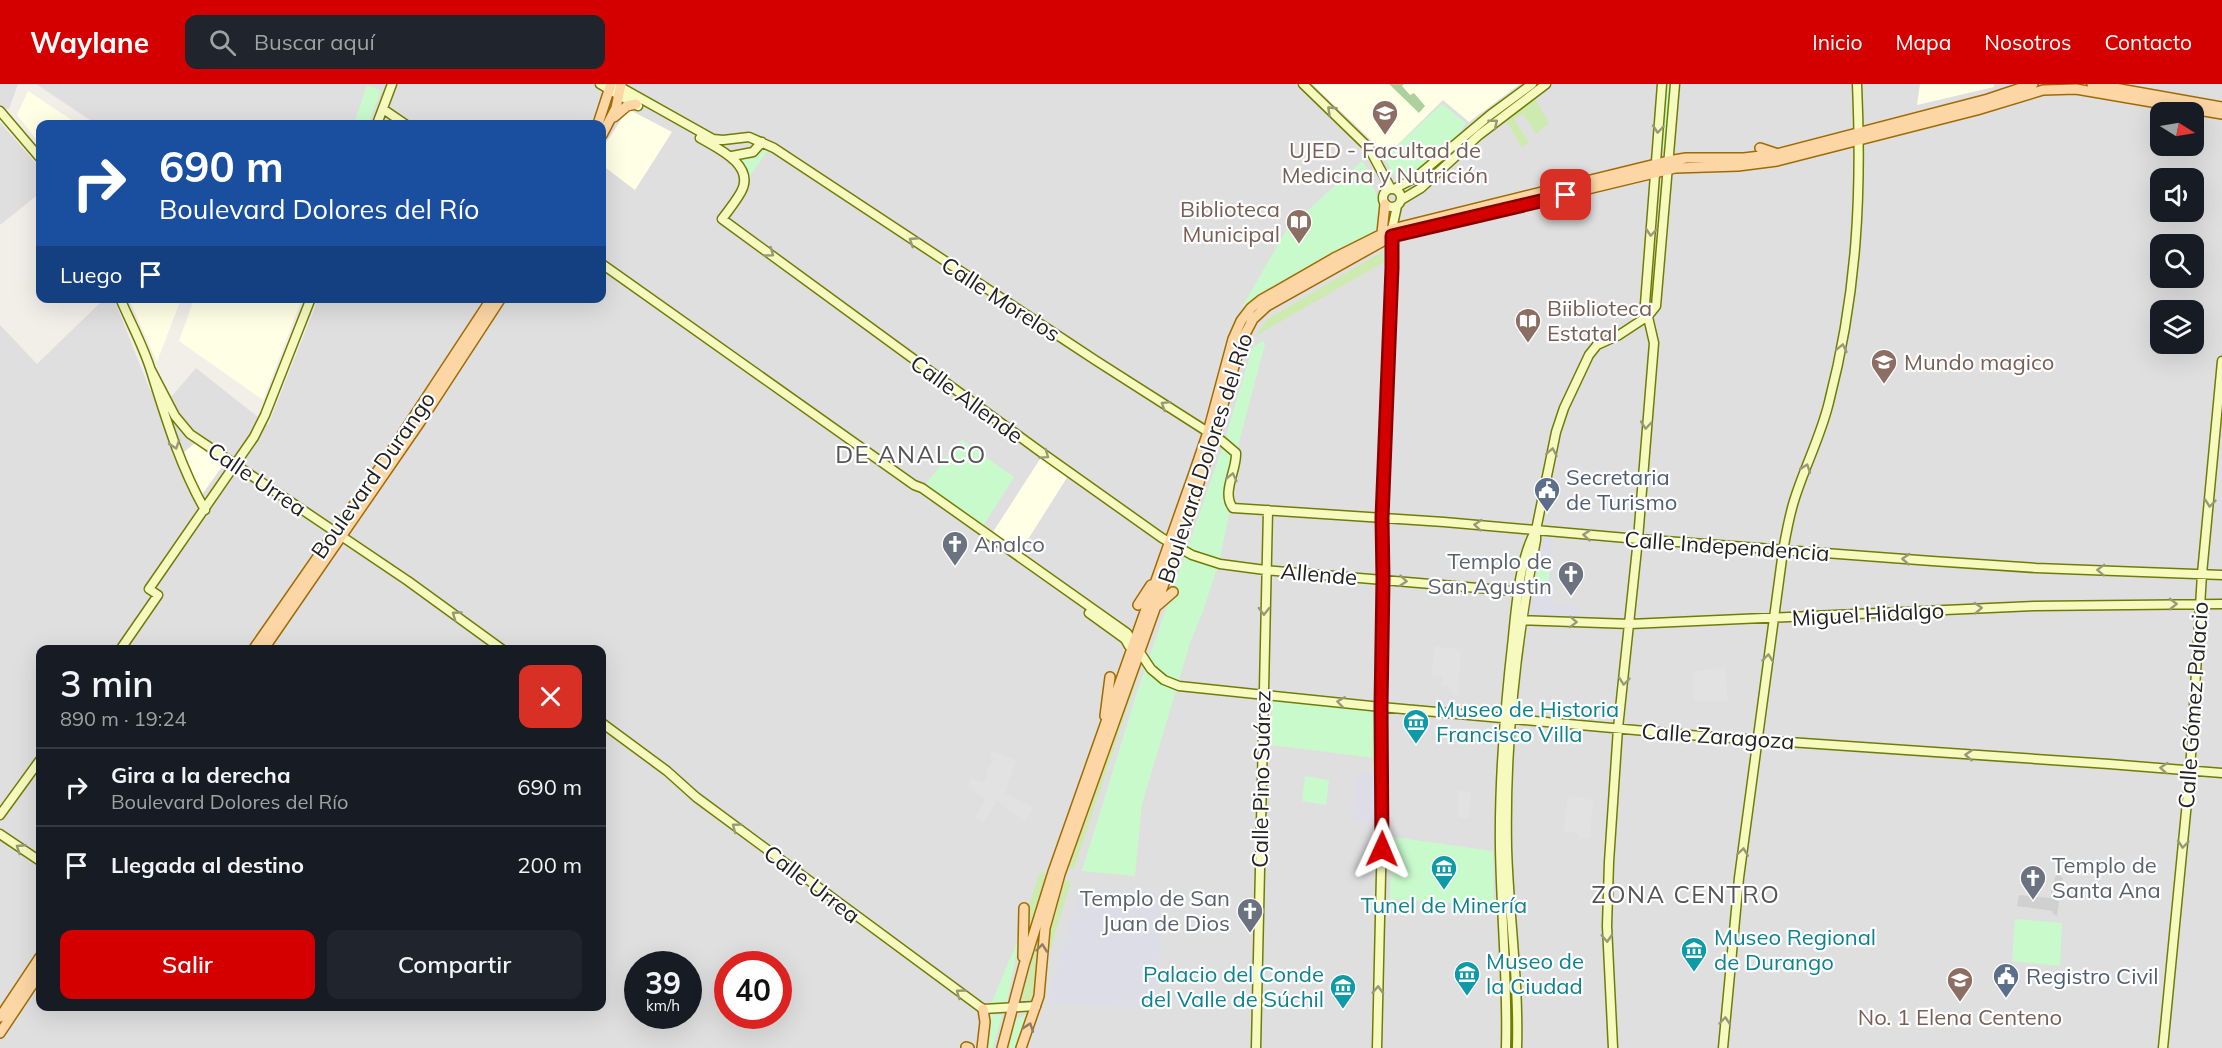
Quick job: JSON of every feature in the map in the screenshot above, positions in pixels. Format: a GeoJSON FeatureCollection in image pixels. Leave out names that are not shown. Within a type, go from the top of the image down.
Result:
{"type":"FeatureCollection","features":[{"type":"Feature","properties":{"kind":"main road","name":"Boulevard Dolores del Río"},"geometry":{"type":"LineString","coordinates":[[1667,165],[1684,167],[1756,165],[2033,84]]}},
{"type":"Feature","properties":{"kind":"main road"},"geometry":{"type":"LineString","coordinates":[[2092,84],[2222,107]]}},
{"type":"Feature","properties":{"kind":"main road"},"geometry":{"type":"LineString","coordinates":[[609,123],[616,87]]}},
{"type":"Feature","properties":{"kind":"main road"},"geometry":{"type":"LineString","coordinates":[[600,120],[616,87]]}},
{"type":"Feature","properties":{"kind":"main road","name":"Boulevard Dolores del Río"},"geometry":{"type":"LineString","coordinates":[[1211,434],[1233,339],[1251,308],[1274,292],[1382,233],[1392,236],[1437,225],[1655,169],[1686,158],[1751,158],[1977,110],[2054,88],[2076,89],[2222,114]]}},
{"type":"Feature","properties":{"kind":"main road"},"geometry":{"type":"LineString","coordinates":[[606,128],[623,109],[636,104]]}},
{"type":"Feature","properties":{"kind":"main road"},"geometry":{"type":"LineString","coordinates":[[1886,117],[1903,121]]}},
{"type":"Feature","properties":{"kind":"main road"},"geometry":{"type":"LineString","coordinates":[[1760,148],[1777,153]]}},
{"type":"Feature","properties":{"kind":"main road","name":"Boulevard Dolores del Río"},"geometry":{"type":"LineString","coordinates":[[1002,1048],[1024,965],[1053,872],[1106,726],[1156,607],[1241,342],[1253,319],[1264,308],[1280,298],[1392,236],[1460,212],[1655,169]]}},
{"type":"Feature","properties":{"kind":"main road"},"geometry":{"type":"LineString","coordinates":[[1445,206],[1460,212]]}},
{"type":"Feature","properties":{"kind":"main road"},"geometry":{"type":"LineString","coordinates":[[1382,233],[1385,208]]}},
{"type":"Feature","properties":{"kind":"main road"},"geometry":{"type":"LineString","coordinates":[[1385,208],[1392,236]]}},
{"type":"Feature","properties":{"kind":"main road"},"geometry":{"type":"LineString","coordinates":[[1437,225],[1452,229]]}},
{"type":"Feature","properties":{"kind":"main road","name":"Boulevard Durango"},"geometry":{"type":"LineString","coordinates":[[266,645],[489,303]]}},
{"type":"Feature","properties":{"kind":"main road","name":"Boulevard Durango"},"geometry":{"type":"LineString","coordinates":[[257,645],[420,423],[498,303]]}},
{"type":"Feature","properties":{"kind":"main road","name":"Boulevard Dolores del Río"},"geometry":{"type":"LineString","coordinates":[[1021,1048],[1039,996],[1042,943],[1049,910],[1136,651],[1159,573],[1174,545]]}},
{"type":"Feature","properties":{"kind":"main road"},"geometry":{"type":"LineString","coordinates":[[1138,605],[1159,573]]}},
{"type":"Feature","properties":{"kind":"main road"},"geometry":{"type":"LineString","coordinates":[[1156,607],[1173,592]]}},
{"type":"Feature","properties":{"kind":"main road"},"geometry":{"type":"LineString","coordinates":[[1106,726],[1104,717],[1110,677]]}},
{"type":"Feature","properties":{"kind":"main road"},"geometry":{"type":"LineString","coordinates":[[1024,908],[1024,965]]}},
{"type":"Feature","properties":{"kind":"main road"},"geometry":{"type":"LineString","coordinates":[[0,1017],[36,963]]}},
{"type":"Feature","properties":{"kind":"main road"},"geometry":{"type":"LineString","coordinates":[[0,1033],[36,979]]}},
{"type":"Feature","properties":{"kind":"main road"},"geometry":{"type":"LineString","coordinates":[[982,1048],[985,1022],[983,1009]]}},
{"type":"Feature","properties":{"kind":"street"},"geometry":{"type":"LineString","coordinates":[[378,120],[392,84]]}},
{"type":"Feature","properties":{"kind":"street"},"geometry":{"type":"LineString","coordinates":[[600,84],[616,87],[713,139],[746,137],[762,142],[753,152],[732,156],[636,104],[616,87]]}},
{"type":"Feature","properties":{"kind":"street"},"geometry":{"type":"LineString","coordinates":[[1304,84],[1369,148],[1392,189],[1399,192],[1392,236],[1382,518],[1382,831],[1377,1048]]}},
{"type":"Feature","properties":{"kind":"street"},"geometry":{"type":"LineString","coordinates":[[1532,84],[1490,115],[1415,178],[1383,195],[1385,208],[1399,203],[1421,188],[1485,130],[1546,84]]}},
{"type":"Feature","properties":{"kind":"street"},"geometry":{"type":"LineString","coordinates":[[1613,1048],[1607,926],[1618,728],[1638,539],[1654,343],[1645,304],[1662,84]]}},
{"type":"Feature","properties":{"kind":"street"},"geometry":{"type":"LineString","coordinates":[[1506,1048],[1500,783],[1518,620],[1530,539],[1536,530],[1564,408],[1589,355],[1598,345],[1619,335],[1655,309],[1675,84]]}},
{"type":"Feature","properties":{"kind":"street"},"geometry":{"type":"LineString","coordinates":[[1723,1048],[1738,890],[1783,550],[1795,500],[1828,405],[1851,302],[1857,234],[1859,136],[1857,84]]}},
{"type":"Feature","properties":{"kind":"street"},"geometry":{"type":"LineString","coordinates":[[383,108],[400,120]]}},
{"type":"Feature","properties":{"kind":"street"},"geometry":{"type":"LineString","coordinates":[[0,111],[36,153]]}},
{"type":"Feature","properties":{"kind":"street","name":"Calle Morelos"},"geometry":{"type":"LineString","coordinates":[[762,142],[1236,452],[1229,494],[1230,505],[1233,508]]}},
{"type":"Feature","properties":{"kind":"street","name":"Calle Allende"},"geometry":{"type":"LineString","coordinates":[[732,156],[743,175],[743,189],[722,219],[1038,450],[1174,545],[1201,559],[1220,564]]}},
{"type":"Feature","properties":{"kind":"street"},"geometry":{"type":"LineString","coordinates":[[606,267],[1127,633],[1136,651]]}},
{"type":"Feature","properties":{"kind":"street"},"geometry":{"type":"LineString","coordinates":[[122,303],[151,370],[177,452],[205,510]]}},
{"type":"Feature","properties":{"kind":"street"},"geometry":{"type":"LineString","coordinates":[[123,645],[158,595],[149,589],[254,437],[265,415],[309,303]]}},
{"type":"Feature","properties":{"kind":"street","name":"Calle Gómez Palacio"},"geometry":{"type":"LineString","coordinates":[[2163,1048],[2190,771],[2202,574],[2222,361]]}},
{"type":"Feature","properties":{"kind":"street","name":"Calle Urrea"},"geometry":{"type":"LineString","coordinates":[[151,370],[172,411],[184,428],[424,592],[496,645]]}},
{"type":"Feature","properties":{"kind":"street"},"geometry":{"type":"LineString","coordinates":[[914,485],[919,492],[1125,639],[1136,651]]}},
{"type":"Feature","properties":{"kind":"street","name":"Calle Independencia"},"geometry":{"type":"LineString","coordinates":[[1233,508],[2036,568],[2222,575]]}},
{"type":"Feature","properties":{"kind":"street","name":"Calle Pino Suárez"},"geometry":{"type":"LineString","coordinates":[[1256,1048],[1268,510]]}},
{"type":"Feature","properties":{"kind":"street","name":"Allende"},"geometry":{"type":"LineString","coordinates":[[1220,564],[1265,570],[1522,592]]}},
{"type":"Feature","properties":{"kind":"street","name":"Miguel Hidalgo"},"geometry":{"type":"LineString","coordinates":[[1518,620],[1630,624],[2034,606],[2222,604]]}},
{"type":"Feature","properties":{"kind":"street","name":"Calle Zaragoza"},"geometry":{"type":"LineString","coordinates":[[1136,651],[1156,674],[1179,686],[1618,728],[2222,773]]}},
{"type":"Feature","properties":{"kind":"street"},"geometry":{"type":"LineString","coordinates":[[1508,717],[1507,848],[1517,1048]]}},
{"type":"Feature","properties":{"kind":"street","name":"Calle Urrea"},"geometry":{"type":"LineString","coordinates":[[606,726],[667,771],[730,823],[983,1009]]}},
{"type":"Feature","properties":{"kind":"street"},"geometry":{"type":"LineString","coordinates":[[0,815],[36,766]]}},
{"type":"Feature","properties":{"kind":"street"},"geometry":{"type":"LineString","coordinates":[[0,834],[36,858]]}},
{"type":"Feature","properties":{"kind":"street"},"geometry":{"type":"LineString","coordinates":[[983,1009],[1036,1006]]}},
{"type":"Feature","properties":{"kind":"shaded area"},"geometry":{"type":"Polygon","coordinates":[[[0,84],[18,84],[9,109],[0,110],[0,84]]]}},
{"type":"Feature","properties":{"kind":"shaded area"},"geometry":{"type":"Polygon","coordinates":[[[36,84],[2222,84],[2222,1048],[0,1048],[0,325],[37,364],[100,303],[116,303],[150,390],[172,396],[196,368],[268,425],[317,303],[606,303],[606,120],[90,120],[36,84]]]}},
{"type":"Feature","properties":{"kind":"shaded area"},"geometry":{"type":"Polygon","coordinates":[[[1312,84],[1520,84],[1469,122],[1443,100],[1384,158],[1371,140],[1312,84]]]}},
{"type":"Feature","properties":{"kind":"shaded area"},"geometry":{"type":"Polygon","coordinates":[[[1920,84],[1994,84],[1994,87],[1917,105],[1920,84]]]}},
{"type":"Feature","properties":{"kind":"shaded area"},"geometry":{"type":"Polygon","coordinates":[[[28,91],[72,120],[36,120],[36,139],[17,115],[28,91]]]}},
{"type":"Feature","properties":{"kind":"shaded area"},"geometry":{"type":"Polygon","coordinates":[[[628,109],[672,132],[635,190],[606,168],[606,143],[628,109]]]}},
{"type":"Feature","properties":{"kind":"shaded area"},"geometry":{"type":"Polygon","coordinates":[[[0,122],[36,163],[36,196],[0,225],[0,122]]]}},
{"type":"Feature","properties":{"kind":"shaded area"},"geometry":{"type":"Polygon","coordinates":[[[131,303],[179,303],[157,362],[131,303]]]}},
{"type":"Feature","properties":{"kind":"shaded area"},"geometry":{"type":"Polygon","coordinates":[[[193,303],[300,303],[263,400],[179,341],[193,303]]]}},
{"type":"Feature","properties":{"kind":"shaded area"},"geometry":{"type":"Polygon","coordinates":[[[196,442],[226,461],[201,496],[182,454],[196,442]]]}},
{"type":"Feature","properties":{"kind":"shaded area"},"geometry":{"type":"Polygon","coordinates":[[[1042,456],[1068,476],[1020,552],[993,532],[1042,456]]]}},
{"type":"Feature","properties":{"kind":"shaded area"},"geometry":{"type":"Polygon","coordinates":[[[1546,532],[1552,533],[1552,604],[1579,607],[1578,618],[1527,614],[1541,538],[1546,532]],[[1538,566],[1535,584],[1549,584],[1550,566],[1538,566]]]}},
{"type":"Feature","properties":{"kind":"shaded area"},"geometry":{"type":"Polygon","coordinates":[[[1435,646],[1461,650],[1458,696],[1453,695],[1447,685],[1442,685],[1442,677],[1431,675],[1435,646]]]}},
{"type":"Feature","properties":{"kind":"shaded area"},"geometry":{"type":"Polygon","coordinates":[[[1725,667],[1728,702],[1694,701],[1693,672],[1725,667]]]}},
{"type":"Feature","properties":{"kind":"shaded area"},"geometry":{"type":"Polygon","coordinates":[[[993,751],[1016,760],[1005,793],[1034,808],[1024,822],[997,800],[983,823],[975,818],[986,800],[968,786],[972,778],[984,783],[988,775],[986,773],[994,759],[990,757],[993,751]]]}},
{"type":"Feature","properties":{"kind":"shaded area"},"geometry":{"type":"Polygon","coordinates":[[[1361,771],[1378,773],[1378,824],[1352,821],[1356,775],[1360,775],[1361,771]]]}},
{"type":"Feature","properties":{"kind":"shaded area"},"geometry":{"type":"Polygon","coordinates":[[[1458,790],[1471,792],[1469,819],[1458,817],[1458,790]]]}},
{"type":"Feature","properties":{"kind":"shaded area"},"geometry":{"type":"Polygon","coordinates":[[[1568,796],[1593,800],[1590,839],[1578,837],[1578,833],[1563,832],[1568,796]]]}},
{"type":"Feature","properties":{"kind":"shaded area"},"geometry":{"type":"Polygon","coordinates":[[[2058,874],[2063,878],[2061,887],[2064,887],[2063,895],[2060,895],[2057,916],[2053,914],[2053,911],[2017,906],[2019,895],[2051,898],[2051,885],[2058,874]]]}},
{"type":"Feature","properties":{"kind":"shaded area"},"geometry":{"type":"Polygon","coordinates":[[[1090,888],[1159,893],[1163,897],[1157,1001],[1152,1008],[1058,1003],[1049,999],[1048,994],[1078,899],[1090,888]]]}},
{"type":"Feature","properties":{"kind":"green space"},"geometry":{"type":"Polygon","coordinates":[[[1389,84],[1404,84],[1402,86],[1410,95],[1414,93],[1425,106],[1419,113],[1389,84]]]}},
{"type":"Feature","properties":{"kind":"green space"},"geometry":{"type":"Polygon","coordinates":[[[1667,84],[1674,84],[1668,147],[1664,149],[1661,147],[1667,84]]]}},
{"type":"Feature","properties":{"kind":"green space"},"geometry":{"type":"Polygon","coordinates":[[[367,85],[381,91],[370,120],[355,120],[367,85]]]}},
{"type":"Feature","properties":{"kind":"green space"},"geometry":{"type":"Polygon","coordinates":[[[1534,96],[1549,123],[1536,134],[1523,114],[1514,119],[1529,142],[1522,148],[1505,119],[1534,96]]]}},
{"type":"Feature","properties":{"kind":"green space"},"geometry":{"type":"Polygon","coordinates":[[[1442,104],[1466,123],[1439,162],[1405,191],[1384,158],[1442,104]]]}},
{"type":"Feature","properties":{"kind":"green space"},"geometry":{"type":"Polygon","coordinates":[[[766,147],[769,149],[749,177],[742,159],[757,158],[766,147]]]}},
{"type":"Feature","properties":{"kind":"green space"},"geometry":{"type":"Polygon","coordinates":[[[1362,161],[1382,211],[1383,228],[1242,307],[1287,229],[1362,161]]]}},
{"type":"Feature","properties":{"kind":"green space"},"geometry":{"type":"Polygon","coordinates":[[[1661,183],[1665,183],[1654,301],[1650,304],[1661,183]]]}},
{"type":"Feature","properties":{"kind":"green space"},"geometry":{"type":"Polygon","coordinates":[[[1382,252],[1384,262],[1254,337],[1268,319],[1382,252]]]}},
{"type":"Feature","properties":{"kind":"green space"},"geometry":{"type":"Polygon","coordinates":[[[1263,341],[1265,344],[1226,491],[1225,501],[1230,510],[1219,562],[1190,643],[1142,804],[1135,876],[1082,871],[1137,692],[1223,446],[1252,348],[1263,341]]]}},
{"type":"Feature","properties":{"kind":"green space"},"geometry":{"type":"Polygon","coordinates":[[[962,440],[1014,477],[983,526],[927,487],[927,483],[962,440]]]}},
{"type":"Feature","properties":{"kind":"green space"},"geometry":{"type":"Polygon","coordinates":[[[1538,565],[1550,566],[1549,585],[1535,584],[1538,565]]]}},
{"type":"Feature","properties":{"kind":"green space"},"geometry":{"type":"Polygon","coordinates":[[[1161,607],[1074,869],[1066,867],[1151,626],[1161,607]]]}},
{"type":"Feature","properties":{"kind":"green space"},"geometry":{"type":"Polygon","coordinates":[[[1272,700],[1375,710],[1375,758],[1271,745],[1272,700]]]}},
{"type":"Feature","properties":{"kind":"green space"},"geometry":{"type":"Polygon","coordinates":[[[1305,776],[1329,780],[1326,805],[1302,801],[1305,776]]]}},
{"type":"Feature","properties":{"kind":"green space"},"geometry":{"type":"Polygon","coordinates":[[[1393,837],[1493,851],[1494,904],[1491,906],[1390,899],[1391,840],[1393,837]]]}},
{"type":"Feature","properties":{"kind":"green space"},"geometry":{"type":"Polygon","coordinates":[[[1040,872],[1049,875],[1032,930],[1027,910],[1040,872]]]}},
{"type":"Feature","properties":{"kind":"green space"},"geometry":{"type":"Polygon","coordinates":[[[1053,879],[1033,1001],[1019,998],[1053,879]]]}},
{"type":"Feature","properties":{"kind":"green space"},"geometry":{"type":"Polygon","coordinates":[[[1062,879],[1071,882],[1045,967],[1048,927],[1062,879]]]}},
{"type":"Feature","properties":{"kind":"green space"},"geometry":{"type":"Polygon","coordinates":[[[2015,919],[2062,923],[2060,966],[2012,961],[2015,919]]]}},
{"type":"Feature","properties":{"kind":"green space"},"geometry":{"type":"Polygon","coordinates":[[[1020,935],[1007,1002],[991,1004],[1020,935]]]}},
{"type":"Feature","properties":{"kind":"green space"},"geometry":{"type":"Polygon","coordinates":[[[1027,1014],[1017,1048],[1008,1048],[1015,1020],[1027,1014]]]}},
{"type":"Feature","properties":{"kind":"green space"},"geometry":{"type":"Polygon","coordinates":[[[990,1015],[1002,1015],[993,1048],[985,1048],[990,1015]]]}},
{"type":"Feature","properties":{"kind":"place","name":"UJED - Facultad de Medicina y Nutrición"},"geometry":{"type":"Point","coordinates":[1385,136]}},
{"type":"Feature","properties":{"kind":"place","name":"Biblioteca Municipal"},"geometry":{"type":"Point","coordinates":[1299,245]}},
{"type":"Feature","properties":{"kind":"place","name":"Biiblioteca Estatal"},"geometry":{"type":"Point","coordinates":[1528,344]}},
{"type":"Feature","properties":{"kind":"place","name":"Mundo magico"},"geometry":{"type":"Point","coordinates":[1884,385]}},
{"type":"Feature","properties":{"kind":"place","name":"Secretaria de Turismo"},"geometry":{"type":"Point","coordinates":[1547,513]}},
{"type":"Feature","properties":{"kind":"place","name":"Analco"},"geometry":{"type":"Point","coordinates":[955,567]}},
{"type":"Feature","properties":{"kind":"place","name":"Templo de San Agustin"},"geometry":{"type":"Point","coordinates":[1571,597]}},
{"type":"Feature","properties":{"kind":"place","name":"Museo de Historia Francisco Villa"},"geometry":{"type":"Point","coordinates":[1416,745]}},
{"type":"Feature","properties":{"kind":"place","name":"Tunel de Minería"},"geometry":{"type":"Point","coordinates":[1444,891]}},
{"type":"Feature","properties":{"kind":"place","name":"Templo de Santa Ana"},"geometry":{"type":"Point","coordinates":[2033,901]}},
{"type":"Feature","properties":{"kind":"place","name":"Templo de San Juan de Dios"},"geometry":{"type":"Point","coordinates":[1250,934]}},
{"type":"Feature","properties":{"kind":"place","name":"Museo Regional de Durango"},"geometry":{"type":"Point","coordinates":[1694,973]}},
{"type":"Feature","properties":{"kind":"place","name":"Museo de la Ciudad"},"geometry":{"type":"Point","coordinates":[1467,997]}},
{"type":"Feature","properties":{"kind":"place","name":"Registro Civil"},"geometry":{"type":"Point","coordinates":[2006,999]}},
{"type":"Feature","properties":{"kind":"place","name":"No. 1 Elena Centeno"},"geometry":{"type":"Point","coordinates":[1960,1003]}},
{"type":"Feature","properties":{"kind":"place","name":"Palacio del Conde del Valle de Súchil"},"geometry":{"type":"Point","coordinates":[1343,1010]}},
{"type":"Feature","properties":{"kind":"district","name":"DE ANALCO"},"geometry":{"type":"Point","coordinates":[911,454]}},
{"type":"Feature","properties":{"kind":"district","name":"ZONA CENTRO"},"geometry":{"type":"Point","coordinates":[1686,894]}},
{"type":"Feature","properties":{"kind":"route"},"geometry":{"type":"LineString","coordinates":[[1382,849],[1382,518],[1392,236],[1566,195]]}}]}
